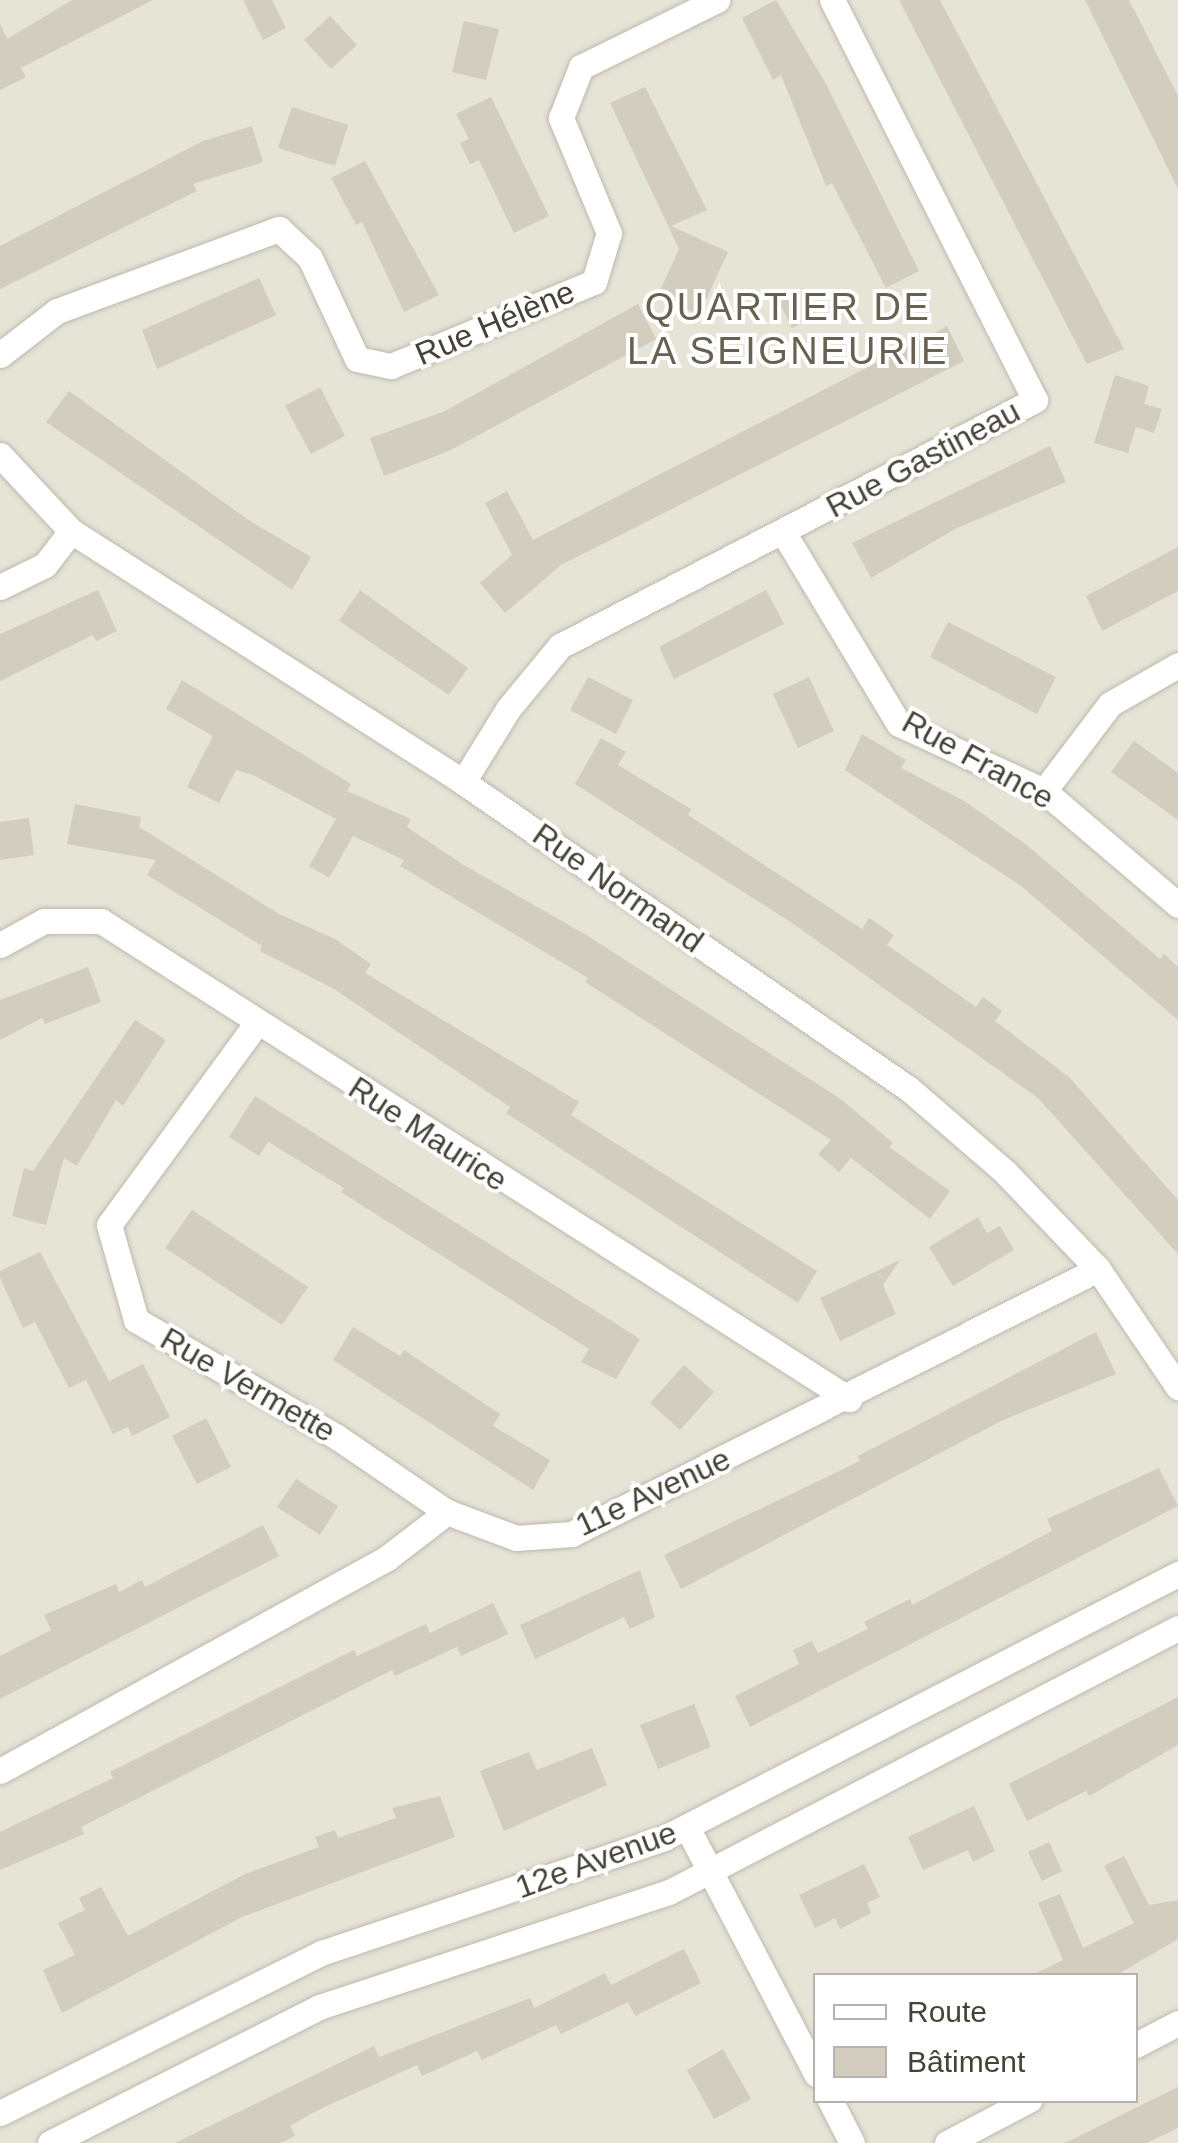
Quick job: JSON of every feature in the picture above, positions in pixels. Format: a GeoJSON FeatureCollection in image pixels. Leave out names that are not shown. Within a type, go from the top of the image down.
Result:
{"type":"FeatureCollection","features":[{"type":"Feature","properties":{"kind":"street","name":"Rue Hélène"},"geometry":{"type":"LineString","coordinates":[[0,355],[57,311],[279,229],[310,258],[357,359],[391,366],[594,282],[609,232],[561,118],[581,67],[717,0]]}},
{"type":"Feature","properties":{"kind":"street","name":"Rue Gastineau"},"geometry":{"type":"LineString","coordinates":[[463,782],[508,709],[560,646],[1036,400],[832,0]]}},
{"type":"Feature","properties":{"kind":"street","name":"Rue Normand"},"geometry":{"type":"LineString","coordinates":[[0,455],[72,531],[463,782],[909,1089],[1005,1172],[1098,1269],[1178,1387]]}},
{"type":"Feature","properties":{"kind":"street"},"geometry":{"type":"LineString","coordinates":[[0,587],[45,565],[72,531]]}},
{"type":"Feature","properties":{"kind":"street","name":"Rue France"},"geometry":{"type":"LineString","coordinates":[[783,532],[898,724],[1044,792],[1178,906]]}},
{"type":"Feature","properties":{"kind":"street"},"geometry":{"type":"LineString","coordinates":[[1044,792],[1110,704],[1178,665]]}},
{"type":"Feature","properties":{"kind":"street","name":"Rue Maurice"},"geometry":{"type":"LineString","coordinates":[[0,944],[44,921],[101,921],[256,1024],[848,1399]]}},
{"type":"Feature","properties":{"kind":"street","name":"Rue Vermette"},"geometry":{"type":"LineString","coordinates":[[256,1024],[109,1225],[136,1320],[337,1436],[447,1512]]}},
{"type":"Feature","properties":{"kind":"street","name":"11e Avenue"},"geometry":{"type":"LineString","coordinates":[[447,1512],[516,1538],[572,1534],[848,1399],[1098,1269]]}},
{"type":"Feature","properties":{"kind":"street"},"geometry":{"type":"LineString","coordinates":[[0,1771],[387,1558],[447,1512]]}},
{"type":"Feature","properties":{"kind":"street","name":"12e Avenue"},"geometry":{"type":"LineString","coordinates":[[0,2113],[320,1954],[612,1859],[687,1828],[1178,1574]]}},
{"type":"Feature","properties":{"kind":"street","name":"12e Avenue"},"geometry":{"type":"LineString","coordinates":[[50,2143],[320,2007],[668,1892],[1178,1628]]}},
{"type":"Feature","properties":{"kind":"street"},"geometry":{"type":"LineString","coordinates":[[687,1828],[813,2068]]}},
{"type":"Feature","properties":{"kind":"street"},"geometry":{"type":"LineString","coordinates":[[1138,2044],[1178,2023]]}},
{"type":"Feature","properties":{"kind":"street"},"geometry":{"type":"LineString","coordinates":[[832,2103],[852,2143]]}},
{"type":"Feature","properties":{"kind":"street"},"geometry":{"type":"LineString","coordinates":[[947,2143],[1023,2103]]}},
{"type":"Feature","properties":{"kind":"shaded area"},"geometry":{"type":"Polygon","coordinates":[[[0,0],[1178,0],[1178,2143],[0,2143],[0,0]]]}},
{"type":"Feature","properties":{"kind":"building"},"geometry":{"type":"Polygon","coordinates":[[[72,0],[153,0],[21,68],[26,77],[0,90],[0,24],[7,39],[72,0]]]}},
{"type":"Feature","properties":{"kind":"building"},"geometry":{"type":"Polygon","coordinates":[[[243,0],[272,0],[286,28],[263,40],[243,0]]]}},
{"type":"Feature","properties":{"kind":"building"},"geometry":{"type":"Polygon","coordinates":[[[776,0],[826,84],[919,271],[886,288],[832,183],[826,186],[781,75],[773,80],[742,18],[776,0]]]}},
{"type":"Feature","properties":{"kind":"building"},"geometry":{"type":"Polygon","coordinates":[[[899,0],[940,0],[1124,349],[1087,364],[899,0]]]}},
{"type":"Feature","properties":{"kind":"building"},"geometry":{"type":"Polygon","coordinates":[[[1085,0],[1129,0],[1178,96],[1178,189],[1085,0]]]}},
{"type":"Feature","properties":{"kind":"building"},"geometry":{"type":"Polygon","coordinates":[[[330,16],[357,45],[331,69],[304,40],[330,16]]]}},
{"type":"Feature","properties":{"kind":"building"},"geometry":{"type":"Polygon","coordinates":[[[464,21],[499,29],[486,80],[452,72],[464,21]]]}},
{"type":"Feature","properties":{"kind":"building"},"geometry":{"type":"Polygon","coordinates":[[[645,87],[707,210],[671,226],[728,252],[699,315],[657,297],[679,249],[610,103],[645,87]]]}},
{"type":"Feature","properties":{"kind":"building"},"geometry":{"type":"Polygon","coordinates":[[[491,97],[549,216],[514,233],[479,160],[470,164],[460,143],[469,139],[456,114],[491,97]]]}},
{"type":"Feature","properties":{"kind":"building"},"geometry":{"type":"Polygon","coordinates":[[[292,107],[348,125],[335,166],[278,148],[292,107]]]}},
{"type":"Feature","properties":{"kind":"building"},"geometry":{"type":"Polygon","coordinates":[[[252,126],[263,162],[193,184],[197,191],[0,289],[0,246],[203,141],[252,126]]]}},
{"type":"Feature","properties":{"kind":"building"},"geometry":{"type":"Polygon","coordinates":[[[365,161],[439,295],[404,312],[362,222],[356,225],[331,178],[365,161]]]}},
{"type":"Feature","properties":{"kind":"building"},"geometry":{"type":"Polygon","coordinates":[[[259,278],[276,315],[157,369],[142,330],[259,278]]]}},
{"type":"Feature","properties":{"kind":"building"},"geometry":{"type":"Polygon","coordinates":[[[803,288],[817,316],[792,328],[778,300],[803,288]]]}},
{"type":"Feature","properties":{"kind":"building"},"geometry":{"type":"Polygon","coordinates":[[[638,304],[656,339],[449,451],[384,476],[370,438],[443,412],[638,304]]]}},
{"type":"Feature","properties":{"kind":"building"},"geometry":{"type":"Polygon","coordinates":[[[947,326],[964,361],[561,565],[505,613],[480,583],[512,555],[485,503],[507,491],[533,540],[947,326]]]}},
{"type":"Feature","properties":{"kind":"building"},"geometry":{"type":"Polygon","coordinates":[[[1115,375],[1149,386],[1144,404],[1162,409],[1154,433],[1136,427],[1128,453],[1094,443],[1115,375]]]}},
{"type":"Feature","properties":{"kind":"building"},"geometry":{"type":"Polygon","coordinates":[[[320,387],[345,436],[311,454],[285,406],[320,387]]]}},
{"type":"Feature","properties":{"kind":"building"},"geometry":{"type":"Polygon","coordinates":[[[69,391],[247,519],[311,557],[292,590],[46,422],[69,391]]]}},
{"type":"Feature","properties":{"kind":"building"},"geometry":{"type":"Polygon","coordinates":[[[1050,446],[1066,482],[955,529],[871,578],[852,543],[1050,446]]]}},
{"type":"Feature","properties":{"kind":"building"},"geometry":{"type":"Polygon","coordinates":[[[1178,547],[1178,591],[1102,631],[1086,596],[1178,547]]]}},
{"type":"Feature","properties":{"kind":"building"},"geometry":{"type":"Polygon","coordinates":[[[98,590],[117,631],[96,641],[93,635],[0,681],[0,634],[98,590]]]}},
{"type":"Feature","properties":{"kind":"building"},"geometry":{"type":"Polygon","coordinates":[[[360,590],[468,668],[449,695],[339,621],[360,590]]]}},
{"type":"Feature","properties":{"kind":"building"},"geometry":{"type":"Polygon","coordinates":[[[766,590],[784,624],[674,679],[659,647],[766,590]]]}},
{"type":"Feature","properties":{"kind":"building"},"geometry":{"type":"Polygon","coordinates":[[[948,622],[1056,677],[1037,714],[930,657],[948,622]]]}},
{"type":"Feature","properties":{"kind":"building"},"geometry":{"type":"Polygon","coordinates":[[[588,677],[633,700],[616,734],[570,710],[588,677]]]}},
{"type":"Feature","properties":{"kind":"building"},"geometry":{"type":"Polygon","coordinates":[[[809,677],[834,731],[798,748],[773,694],[809,677]]]}},
{"type":"Feature","properties":{"kind":"building"},"geometry":{"type":"Polygon","coordinates":[[[182,680],[351,784],[347,791],[411,819],[407,827],[462,864],[588,936],[842,1100],[893,1143],[889,1147],[950,1191],[930,1219],[851,1158],[839,1172],[818,1154],[831,1140],[585,982],[588,978],[400,866],[404,860],[353,836],[329,878],[309,866],[336,819],[253,775],[236,770],[219,803],[187,787],[213,736],[166,709],[182,680]]]}},
{"type":"Feature","properties":{"kind":"building"},"geometry":{"type":"Polygon","coordinates":[[[862,734],[906,760],[901,768],[966,802],[1028,846],[1160,959],[1164,954],[1178,967],[1178,1020],[1021,886],[845,770],[862,734]]]}},
{"type":"Feature","properties":{"kind":"building"},"geometry":{"type":"Polygon","coordinates":[[[601,738],[626,752],[618,765],[691,809],[688,815],[862,929],[869,918],[894,935],[887,945],[976,1007],[983,997],[1002,1011],[995,1021],[1069,1077],[1178,1200],[1178,1254],[1038,1098],[795,925],[575,784],[601,738]]]}},
{"type":"Feature","properties":{"kind":"building"},"geometry":{"type":"Polygon","coordinates":[[[1134,741],[1178,773],[1178,820],[1111,772],[1134,741]]]}},
{"type":"Feature","properties":{"kind":"building"},"geometry":{"type":"Polygon","coordinates":[[[75,804],[141,817],[139,827],[279,914],[335,939],[371,964],[365,973],[579,1102],[571,1115],[817,1271],[798,1303],[506,1113],[510,1107],[334,989],[260,951],[262,946],[147,875],[156,860],[67,844],[75,804]]]}},
{"type":"Feature","properties":{"kind":"building"},"geometry":{"type":"Polygon","coordinates":[[[29,818],[34,855],[0,860],[0,822],[29,818]]]}},
{"type":"Feature","properties":{"kind":"building"},"geometry":{"type":"Polygon","coordinates":[[[88,967],[101,1002],[45,1024],[42,1018],[0,1040],[0,1000],[88,967]]]}},
{"type":"Feature","properties":{"kind":"building"},"geometry":{"type":"Polygon","coordinates":[[[135,1020],[166,1040],[123,1106],[116,1100],[77,1166],[64,1158],[46,1225],[12,1216],[24,1168],[33,1171],[135,1020]]]}},
{"type":"Feature","properties":{"kind":"building"},"geometry":{"type":"Polygon","coordinates":[[[255,1096],[640,1339],[616,1379],[581,1362],[589,1349],[341,1192],[344,1188],[268,1142],[259,1156],[229,1137],[255,1096]]]}},
{"type":"Feature","properties":{"kind":"building"},"geometry":{"type":"Polygon","coordinates":[[[192,1210],[308,1287],[282,1325],[165,1248],[192,1210]]]}},
{"type":"Feature","properties":{"kind":"building"},"geometry":{"type":"Polygon","coordinates":[[[978,1217],[987,1233],[1000,1226],[1014,1250],[953,1286],[929,1247],[978,1217]]]}},
{"type":"Feature","properties":{"kind":"building"},"geometry":{"type":"Polygon","coordinates":[[[40,1252],[109,1381],[143,1364],[170,1417],[132,1436],[128,1427],[113,1434],[86,1380],[69,1388],[35,1322],[23,1328],[0,1278],[0,1271],[40,1252]]]}},
{"type":"Feature","properties":{"kind":"building"},"geometry":{"type":"Polygon","coordinates":[[[900,1260],[883,1285],[896,1314],[840,1341],[820,1298],[900,1260]]]}},
{"type":"Feature","properties":{"kind":"building"},"geometry":{"type":"Polygon","coordinates":[[[353,1327],[400,1356],[404,1350],[500,1414],[493,1426],[550,1460],[533,1490],[333,1360],[353,1327]]]}},
{"type":"Feature","properties":{"kind":"building"},"geometry":{"type":"Polygon","coordinates":[[[1096,1332],[1116,1374],[1001,1421],[681,1589],[664,1555],[860,1461],[858,1456],[1096,1332]]]}},
{"type":"Feature","properties":{"kind":"building"},"geometry":{"type":"Polygon","coordinates":[[[684,1365],[714,1392],[680,1430],[650,1403],[684,1365]]]}},
{"type":"Feature","properties":{"kind":"building"},"geometry":{"type":"Polygon","coordinates":[[[206,1418],[231,1467],[197,1484],[172,1436],[206,1418]]]}},
{"type":"Feature","properties":{"kind":"building"},"geometry":{"type":"Polygon","coordinates":[[[1159,1468],[1178,1506],[750,1727],[735,1696],[799,1664],[793,1650],[812,1641],[818,1653],[868,1629],[864,1622],[910,1599],[912,1605],[1052,1531],[1047,1519],[1159,1468]]]}},
{"type":"Feature","properties":{"kind":"building"},"geometry":{"type":"Polygon","coordinates":[[[296,1479],[338,1506],[320,1535],[277,1507],[296,1479]]]}},
{"type":"Feature","properties":{"kind":"building"},"geometry":{"type":"Polygon","coordinates":[[[263,1525],[279,1556],[0,1699],[0,1656],[51,1630],[44,1615],[116,1584],[119,1592],[142,1580],[145,1587],[263,1525]]]}},
{"type":"Feature","properties":{"kind":"building"},"geometry":{"type":"Polygon","coordinates":[[[640,1570],[655,1617],[630,1629],[624,1617],[535,1659],[520,1625],[640,1570]]]}},
{"type":"Feature","properties":{"kind":"building"},"geometry":{"type":"Polygon","coordinates":[[[493,1603],[508,1634],[461,1656],[457,1647],[395,1676],[392,1670],[81,1827],[84,1834],[0,1870],[0,1832],[113,1778],[110,1772],[354,1650],[357,1656],[426,1624],[430,1633],[493,1603]]]}},
{"type":"Feature","properties":{"kind":"building"},"geometry":{"type":"Polygon","coordinates":[[[1178,1697],[1178,1745],[1089,1796],[1086,1791],[1027,1821],[1009,1784],[1178,1697]]]}},
{"type":"Feature","properties":{"kind":"building"},"geometry":{"type":"Polygon","coordinates":[[[694,1704],[711,1747],[658,1769],[640,1725],[694,1704]]]}},
{"type":"Feature","properties":{"kind":"building"},"geometry":{"type":"Polygon","coordinates":[[[592,1748],[607,1785],[504,1831],[480,1771],[529,1752],[537,1770],[592,1748]]]}},
{"type":"Feature","properties":{"kind":"building"},"geometry":{"type":"Polygon","coordinates":[[[440,1796],[455,1837],[242,1917],[62,2013],[43,1970],[75,1955],[58,1923],[85,1910],[79,1898],[101,1887],[128,1936],[245,1874],[319,1847],[315,1837],[335,1830],[338,1838],[396,1818],[392,1808],[440,1796]]]}},
{"type":"Feature","properties":{"kind":"building"},"geometry":{"type":"Polygon","coordinates":[[[974,1806],[995,1851],[973,1862],[968,1850],[923,1870],[908,1837],[974,1806]]]}},
{"type":"Feature","properties":{"kind":"building"},"geometry":{"type":"Polygon","coordinates":[[[1049,1842],[1062,1871],[1042,1881],[1028,1852],[1049,1842]]]}},
{"type":"Feature","properties":{"kind":"building"},"geometry":{"type":"Polygon","coordinates":[[[1124,1856],[1149,1905],[1178,1900],[1178,1939],[1120,1973],[1036,1973],[1063,1960],[1038,1903],[1060,1894],[1083,1948],[1134,1923],[1104,1866],[1124,1856]]]}},
{"type":"Feature","properties":{"kind":"building"},"geometry":{"type":"Polygon","coordinates":[[[864,1864],[880,1897],[867,1903],[871,1913],[840,1929],[835,1918],[815,1928],[799,1895],[864,1864]]]}},
{"type":"Feature","properties":{"kind":"building"},"geometry":{"type":"Polygon","coordinates":[[[684,1949],[701,1983],[635,2016],[628,2002],[561,2034],[556,2025],[482,2060],[477,2051],[422,2076],[417,2065],[316,2111],[290,2126],[295,2136],[280,2143],[175,2143],[374,2046],[379,2057],[530,1998],[534,2008],[605,1973],[611,1985],[684,1949]]]}},
{"type":"Feature","properties":{"kind":"building"},"geometry":{"type":"Polygon","coordinates":[[[723,2049],[751,2099],[714,2119],[687,2070],[723,2049]]]}},
{"type":"Feature","properties":{"kind":"building"},"geometry":{"type":"Polygon","coordinates":[[[1178,2087],[1178,2128],[1147,2143],[1065,2143],[1178,2087]]]}},
{"type":"Feature","properties":{"kind":"district","name":"QUARTIER DE LA SEIGNEURIE"},"geometry":{"type":"Point","coordinates":[788,330]}}]}
